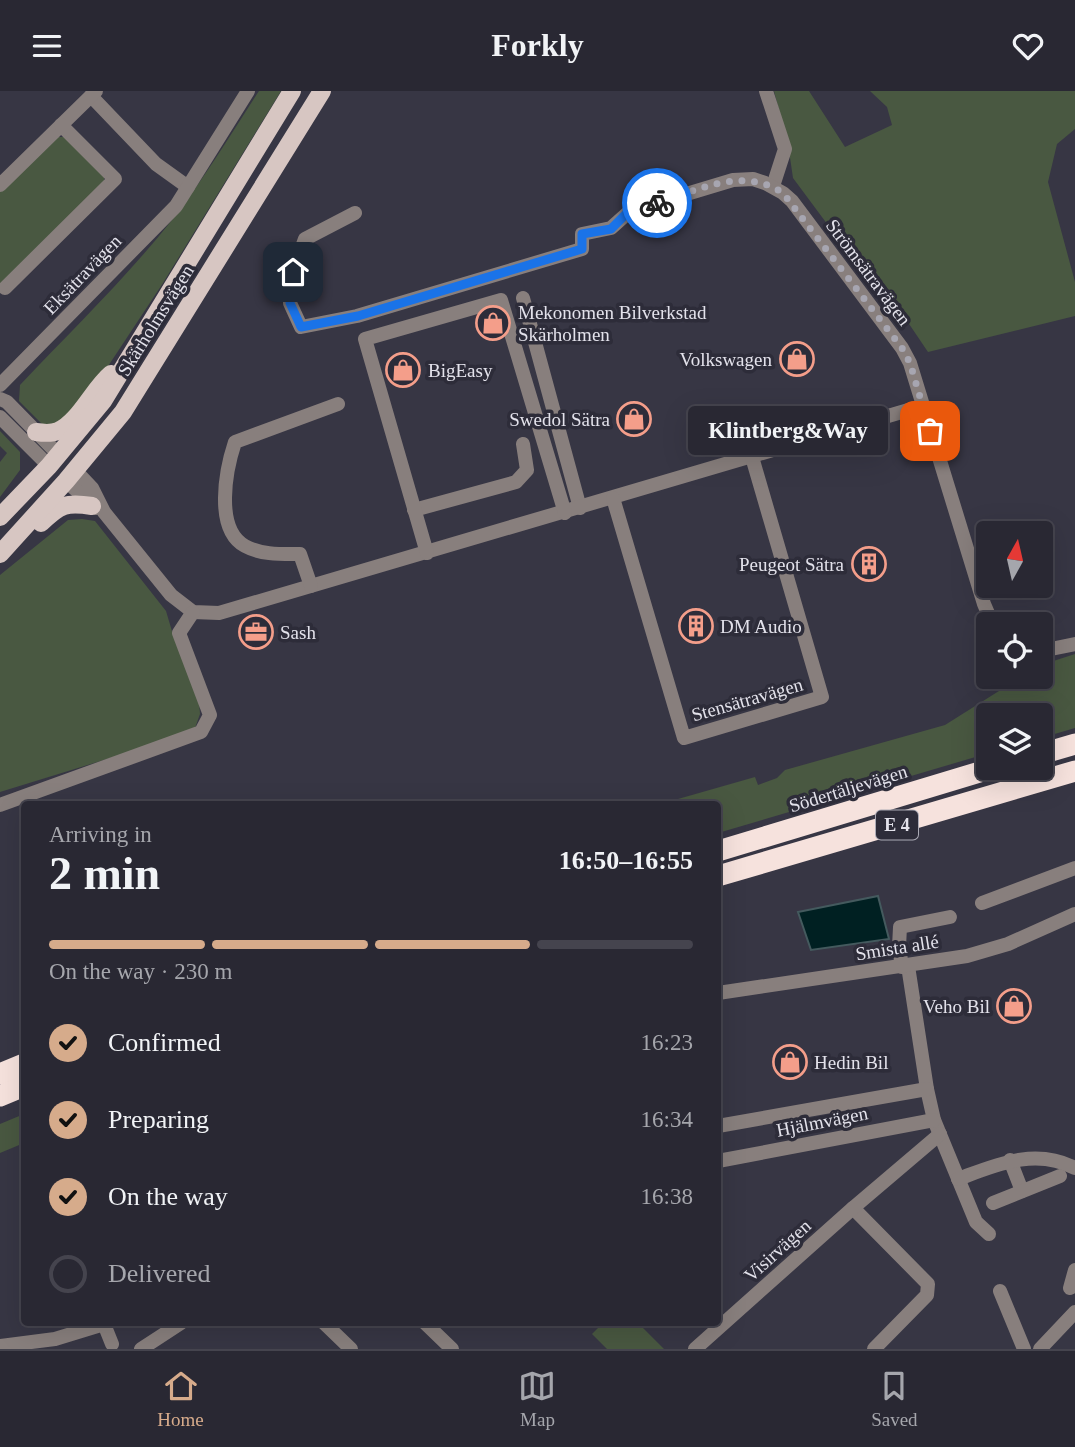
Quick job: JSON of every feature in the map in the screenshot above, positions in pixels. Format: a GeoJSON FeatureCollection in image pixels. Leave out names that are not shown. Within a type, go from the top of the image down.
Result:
{"type":"FeatureCollection","features":[{"type":"Feature","properties":{"kind":"highway"},"geometry":{"type":"LineString","coordinates":[[1053,750],[1075,744]]}},
{"type":"Feature","properties":{"kind":"highway","name":"E 4"},"geometry":{"type":"LineString","coordinates":[[721,875],[1075,771]]}},
{"type":"Feature","properties":{"kind":"highway","name":"Södertäljevägen"},"geometry":{"type":"LineString","coordinates":[[721,851],[976,773]]}},
{"type":"Feature","properties":{"kind":"highway"},"geometry":{"type":"LineString","coordinates":[[0,1074],[21,1065]]}},
{"type":"Feature","properties":{"kind":"highway"},"geometry":{"type":"LineString","coordinates":[[0,1096],[21,1087]]}},
{"type":"Feature","properties":{"kind":"main road","name":"Skärholmsvägen"},"geometry":{"type":"LineString","coordinates":[[0,517],[103,401],[292,91]]}},
{"type":"Feature","properties":{"kind":"main road","name":"Skärholmsvägen"},"geometry":{"type":"LineString","coordinates":[[2,552],[123,412],[322,91]]}},
{"type":"Feature","properties":{"kind":"main road"},"geometry":{"type":"LineString","coordinates":[[36,432],[51,433],[66,426],[100,384],[127,361]]}},
{"type":"Feature","properties":{"kind":"main road"},"geometry":{"type":"LineString","coordinates":[[53,460],[70,476]]}},
{"type":"Feature","properties":{"kind":"main road"},"geometry":{"type":"LineString","coordinates":[[2,552],[32,532],[60,507],[72,503],[98,509]]}},
{"type":"Feature","properties":{"kind":"street","name":"Eksätravägen"},"geometry":{"type":"LineString","coordinates":[[0,385],[176,206],[248,91]]}},
{"type":"Feature","properties":{"kind":"street"},"geometry":{"type":"LineString","coordinates":[[355,213],[305,239],[293,272],[290,303],[301,327],[358,316],[582,249],[582,234],[611,229],[629,211],[733,180],[752,180],[774,186],[785,149],[766,91]]}},
{"type":"Feature","properties":{"kind":"street"},"geometry":{"type":"LineString","coordinates":[[0,185],[93,93],[156,164],[188,187]]}},
{"type":"Feature","properties":{"kind":"street"},"geometry":{"type":"LineString","coordinates":[[5,288],[115,179],[61,125]]}},
{"type":"Feature","properties":{"kind":"street","name":"Strömsätravägen"},"geometry":{"type":"LineString","coordinates":[[774,186],[792,201],[902,348],[910,363],[987,612]]}},
{"type":"Feature","properties":{"kind":"street"},"geometry":{"type":"LineString","coordinates":[[523,298],[580,509]]}},
{"type":"Feature","properties":{"kind":"street"},"geometry":{"type":"LineString","coordinates":[[427,553],[365,339],[501,300],[565,513]]}},
{"type":"Feature","properties":{"kind":"street"},"geometry":{"type":"LineString","coordinates":[[0,399],[7,402],[36,432],[53,460]]}},
{"type":"Feature","properties":{"kind":"street"},"geometry":{"type":"LineString","coordinates":[[311,586],[300,554],[268,553],[243,545],[229,528],[225,499],[228,463],[235,442],[338,404]]}},
{"type":"Feature","properties":{"kind":"street"},"geometry":{"type":"LineString","coordinates":[[70,476],[92,488],[98,509],[171,595],[193,612],[228,611],[922,406]]}},
{"type":"Feature","properties":{"kind":"street"},"geometry":{"type":"LineString","coordinates":[[0,417],[53,460]]}},
{"type":"Feature","properties":{"kind":"street"},"geometry":{"type":"LineString","coordinates":[[414,510],[516,482],[527,470],[523,444]]}},
{"type":"Feature","properties":{"kind":"street","name":"Stensätravägen"},"geometry":{"type":"LineString","coordinates":[[612,498],[684,737],[822,697],[752,457]]}},
{"type":"Feature","properties":{"kind":"street"},"geometry":{"type":"LineString","coordinates":[[0,805],[201,732],[209,715],[179,633],[193,612]]}},
{"type":"Feature","properties":{"kind":"street"},"geometry":{"type":"LineString","coordinates":[[1053,649],[1075,644]]}},
{"type":"Feature","properties":{"kind":"street"},"geometry":{"type":"LineString","coordinates":[[982,903],[1075,868]]}},
{"type":"Feature","properties":{"kind":"street","name":"Smista allé"},"geometry":{"type":"LineString","coordinates":[[721,993],[967,956],[1008,944],[1075,913]]}},
{"type":"Feature","properties":{"kind":"street"},"geometry":{"type":"LineString","coordinates":[[950,917],[900,927],[899,947],[905,966],[934,1120],[976,1222],[989,1234]]}},
{"type":"Feature","properties":{"kind":"street"},"geometry":{"type":"LineString","coordinates":[[721,1125],[927,1089]]}},
{"type":"Feature","properties":{"kind":"street","name":"Hjälmvägen"},"geometry":{"type":"LineString","coordinates":[[721,1160],[934,1120]]}},
{"type":"Feature","properties":{"kind":"street","name":"Visirvägen"},"geometry":{"type":"LineString","coordinates":[[721,1326],[940,1134]]}},
{"type":"Feature","properties":{"kind":"street"},"geometry":{"type":"LineString","coordinates":[[958,1179],[1010,1160],[1050,1160],[1075,1168]]}},
{"type":"Feature","properties":{"kind":"street"},"geometry":{"type":"LineString","coordinates":[[1010,1160],[1022,1191]]}},
{"type":"Feature","properties":{"kind":"street"},"geometry":{"type":"LineString","coordinates":[[993,1203],[1060,1175]]}},
{"type":"Feature","properties":{"kind":"street"},"geometry":{"type":"LineString","coordinates":[[853,1208],[928,1284],[927,1295],[874,1349]]}},
{"type":"Feature","properties":{"kind":"street"},"geometry":{"type":"LineString","coordinates":[[1070,1288],[1075,1270]]}},
{"type":"Feature","properties":{"kind":"street"},"geometry":{"type":"LineString","coordinates":[[1000,1291],[1024,1349]]}},
{"type":"Feature","properties":{"kind":"street"},"geometry":{"type":"LineString","coordinates":[[1040,1349],[1075,1312]]}},
{"type":"Feature","properties":{"kind":"street"},"geometry":{"type":"LineString","coordinates":[[0,1346],[55,1339],[97,1326]]}},
{"type":"Feature","properties":{"kind":"street"},"geometry":{"type":"LineString","coordinates":[[105,1326],[112,1344]]}},
{"type":"Feature","properties":{"kind":"street"},"geometry":{"type":"LineString","coordinates":[[141,1349],[176,1326]]}},
{"type":"Feature","properties":{"kind":"street"},"geometry":{"type":"LineString","coordinates":[[327,1326],[351,1349]]}},
{"type":"Feature","properties":{"kind":"street"},"geometry":{"type":"LineString","coordinates":[[428,1326],[452,1349]]}},
{"type":"Feature","properties":{"kind":"street","name":"Visirvägen"},"geometry":{"type":"LineString","coordinates":[[695,1349],[721,1326]]}},
{"type":"Feature","properties":{"kind":"shaded area"},"geometry":{"type":"Polygon","coordinates":[[[259,91],[281,91],[163,283],[91,392],[61,422],[51,427],[42,424],[19,401],[20,385],[117,283],[172,220],[259,91]]]}},
{"type":"Feature","properties":{"kind":"shaded area"},"geometry":{"type":"Polygon","coordinates":[[[774,91],[809,91],[845,147],[892,125],[887,107],[870,91],[1075,91],[1075,129],[1057,144],[1048,182],[1075,282],[1075,316],[928,352],[903,315],[868,279],[793,178],[788,144],[774,91]]]}},
{"type":"Feature","properties":{"kind":"shaded area"},"geometry":{"type":"Polygon","coordinates":[[[55,137],[66,137],[104,177],[104,183],[0,285],[0,191],[55,137]]]}},
{"type":"Feature","properties":{"kind":"shaded area"},"geometry":{"type":"Polygon","coordinates":[[[0,431],[20,452],[20,470],[0,497],[0,462],[7,453],[0,446],[0,431]]]}},
{"type":"Feature","properties":{"kind":"shaded area"},"geometry":{"type":"Polygon","coordinates":[[[68,520],[95,521],[166,611],[199,701],[200,714],[195,728],[185,735],[0,792],[0,575],[68,520]]]}},
{"type":"Feature","properties":{"kind":"shaded area"},"geometry":{"type":"Polygon","coordinates":[[[1075,654],[1075,728],[1053,734],[1053,703],[980,703],[1002,689],[1053,689],[1053,661],[1075,654]]]}},
{"type":"Feature","properties":{"kind":"shaded area"},"geometry":{"type":"Polygon","coordinates":[[[976,705],[976,757],[721,832],[721,801],[671,801],[755,777],[758,785],[777,778],[785,770],[945,725],[976,705]]]}},
{"type":"Feature","properties":{"kind":"shaded area"},"geometry":{"type":"Polygon","coordinates":[[[878,896],[889,939],[811,950],[798,912],[878,896]]]}},
{"type":"Feature","properties":{"kind":"shaded area"},"geometry":{"type":"Polygon","coordinates":[[[21,1115],[21,1144],[0,1153],[0,1124],[21,1115]]]}},
{"type":"Feature","properties":{"kind":"shaded area"},"geometry":{"type":"Polygon","coordinates":[[[600,1326],[641,1326],[664,1349],[607,1349],[592,1334],[600,1326]]]}},
{"type":"Feature","properties":{"kind":"way so far"},"geometry":{"type":"LineString","coordinates":[[657,203],[733,180],[765,183],[783,193],[792,201],[902,348],[910,363],[930,431]]}},
{"type":"Feature","properties":{"kind":"place","name":"Mekonomen Bilverkstad Skärholmen"},"geometry":{"type":"Point","coordinates":[493,323]}},
{"type":"Feature","properties":{"kind":"place","name":"Volkswagen"},"geometry":{"type":"Point","coordinates":[797,359]}},
{"type":"Feature","properties":{"kind":"place","name":"BigEasy"},"geometry":{"type":"Point","coordinates":[403,370]}},
{"type":"Feature","properties":{"kind":"place","name":"Swedol Sätra"},"geometry":{"type":"Point","coordinates":[634,419]}},
{"type":"Feature","properties":{"kind":"place","name":"Klintberg&Way"},"geometry":{"type":"Point","coordinates":[930,431]}},
{"type":"Feature","properties":{"kind":"place","name":"Peugeot Sätra"},"geometry":{"type":"Point","coordinates":[869,564]}},
{"type":"Feature","properties":{"kind":"place","name":"DM Audio"},"geometry":{"type":"Point","coordinates":[696,626]}},
{"type":"Feature","properties":{"kind":"place","name":"Sash"},"geometry":{"type":"Point","coordinates":[256,632]}},
{"type":"Feature","properties":{"kind":"place","name":"Veho Bil"},"geometry":{"type":"Point","coordinates":[1014,1006]}},
{"type":"Feature","properties":{"kind":"place","name":"Hedin Bil"},"geometry":{"type":"Point","coordinates":[790,1062]}},
{"type":"Feature","properties":{"kind":"route"},"geometry":{"type":"LineString","coordinates":[[293,272],[290,303],[301,327],[358,316],[582,249],[582,234],[611,229],[629,211],[657,203]]}}]}
